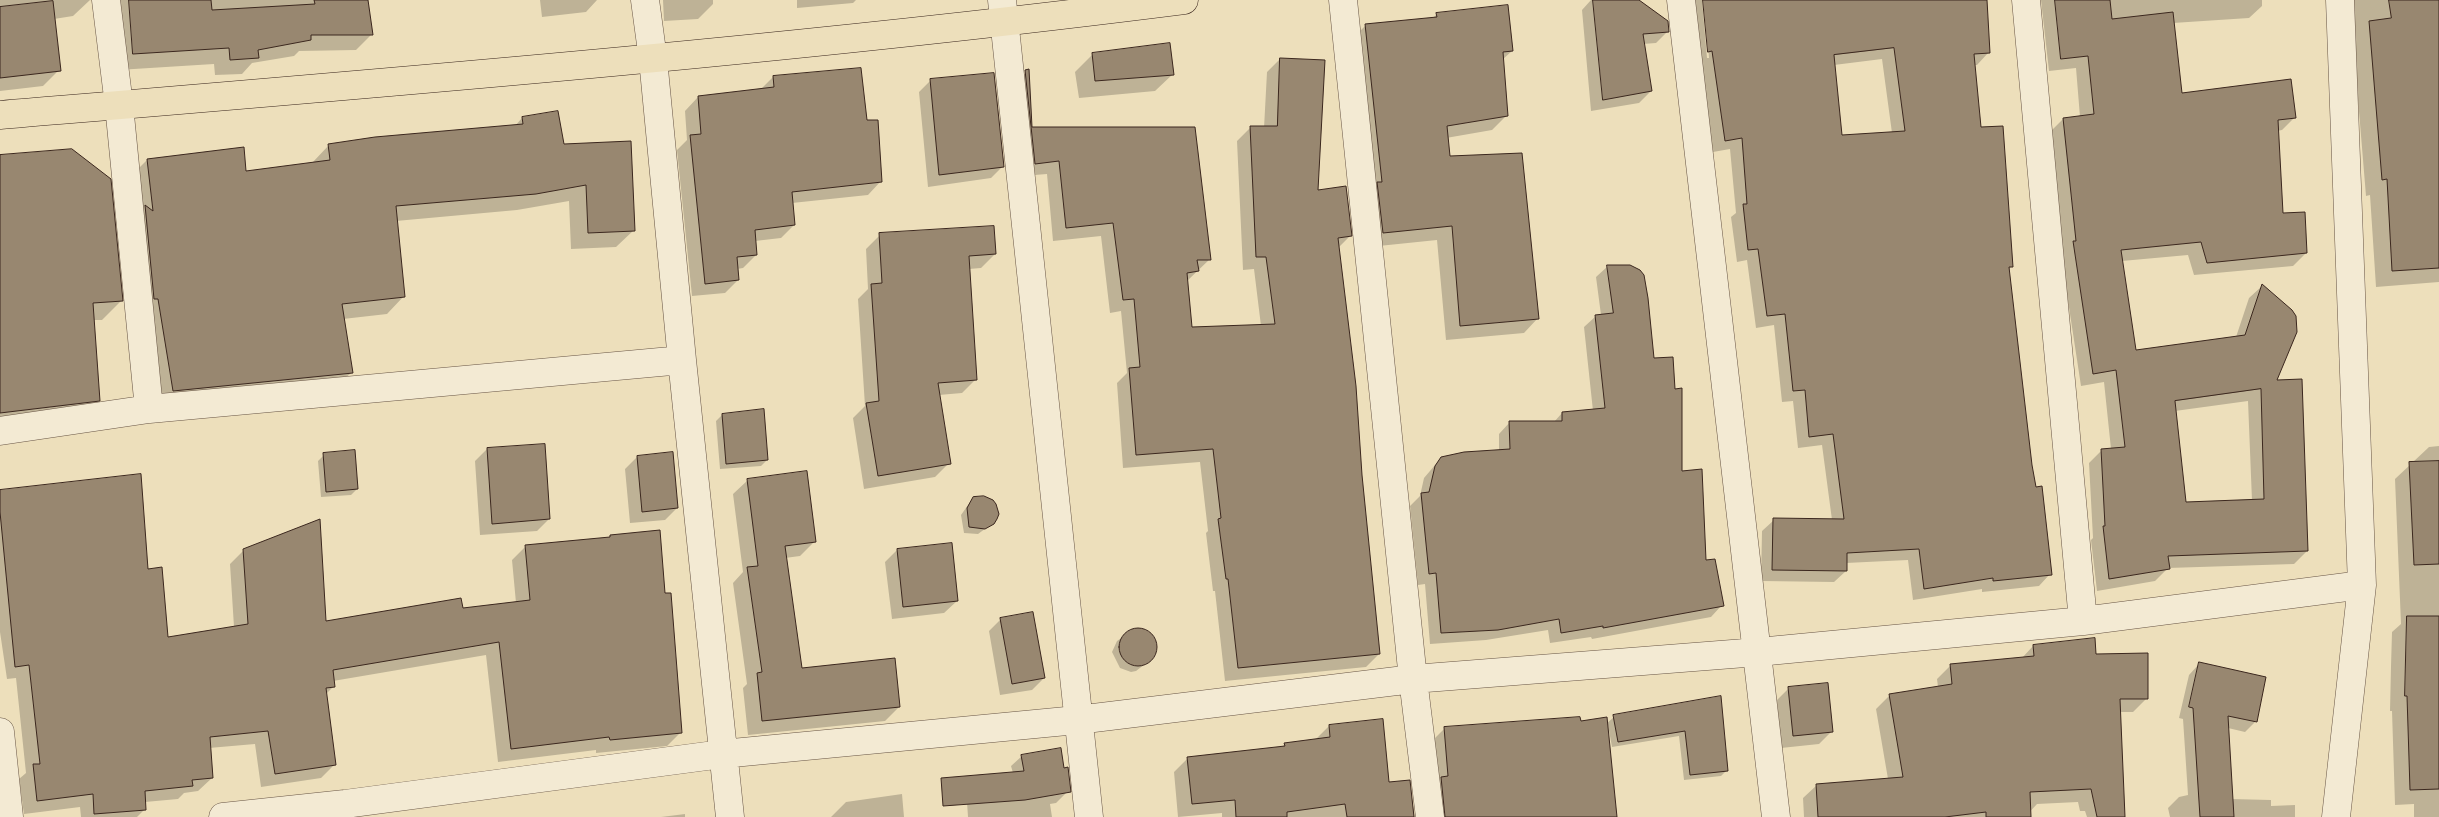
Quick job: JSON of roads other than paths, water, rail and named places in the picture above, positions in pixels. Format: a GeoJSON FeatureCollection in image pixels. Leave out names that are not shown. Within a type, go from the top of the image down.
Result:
{"type":"FeatureCollection","features":[{"type":"Feature","properties":{"kind":"highway"},"geometry":{"type":"LineString","coordinates":[[0,116],[653,59],[1004,11],[1184,0]]}},
{"type":"Feature","properties":{"kind":"street"},"geometry":{"type":"LineString","coordinates":[[106,0],[119,106],[149,410]]}},
{"type":"Feature","properties":{"kind":"street"},"geometry":{"type":"LineString","coordinates":[[645,0],[653,59],[722,754],[730,817]]}},
{"type":"Feature","properties":{"kind":"street"},"geometry":{"type":"LineString","coordinates":[[1343,0],[1413,679],[1430,817]]}},
{"type":"Feature","properties":{"kind":"street"},"geometry":{"type":"LineString","coordinates":[[1682,0],[1776,817]]}},
{"type":"Feature","properties":{"kind":"street"},"geometry":{"type":"LineString","coordinates":[[2026,0],[2083,621]]}},
{"type":"Feature","properties":{"kind":"street"},"geometry":{"type":"LineString","coordinates":[[2336,817],[2362,585],[2340,0]]}},
{"type":"Feature","properties":{"kind":"street"},"geometry":{"type":"LineString","coordinates":[[1004,11],[1077,720],[1089,817]]}},
{"type":"Feature","properties":{"kind":"street"},"geometry":{"type":"LineString","coordinates":[[0,431],[149,410],[682,360]]}},
{"type":"Feature","properties":{"kind":"street"},"geometry":{"type":"LineString","coordinates":[[223,817],[346,811],[722,754],[1077,720],[1413,679],[1758,652],[2083,621],[2362,585]]}},
{"type":"Feature","properties":{"kind":"street"},"geometry":{"type":"LineString","coordinates":[[0,732],[9,817]]}}]}
